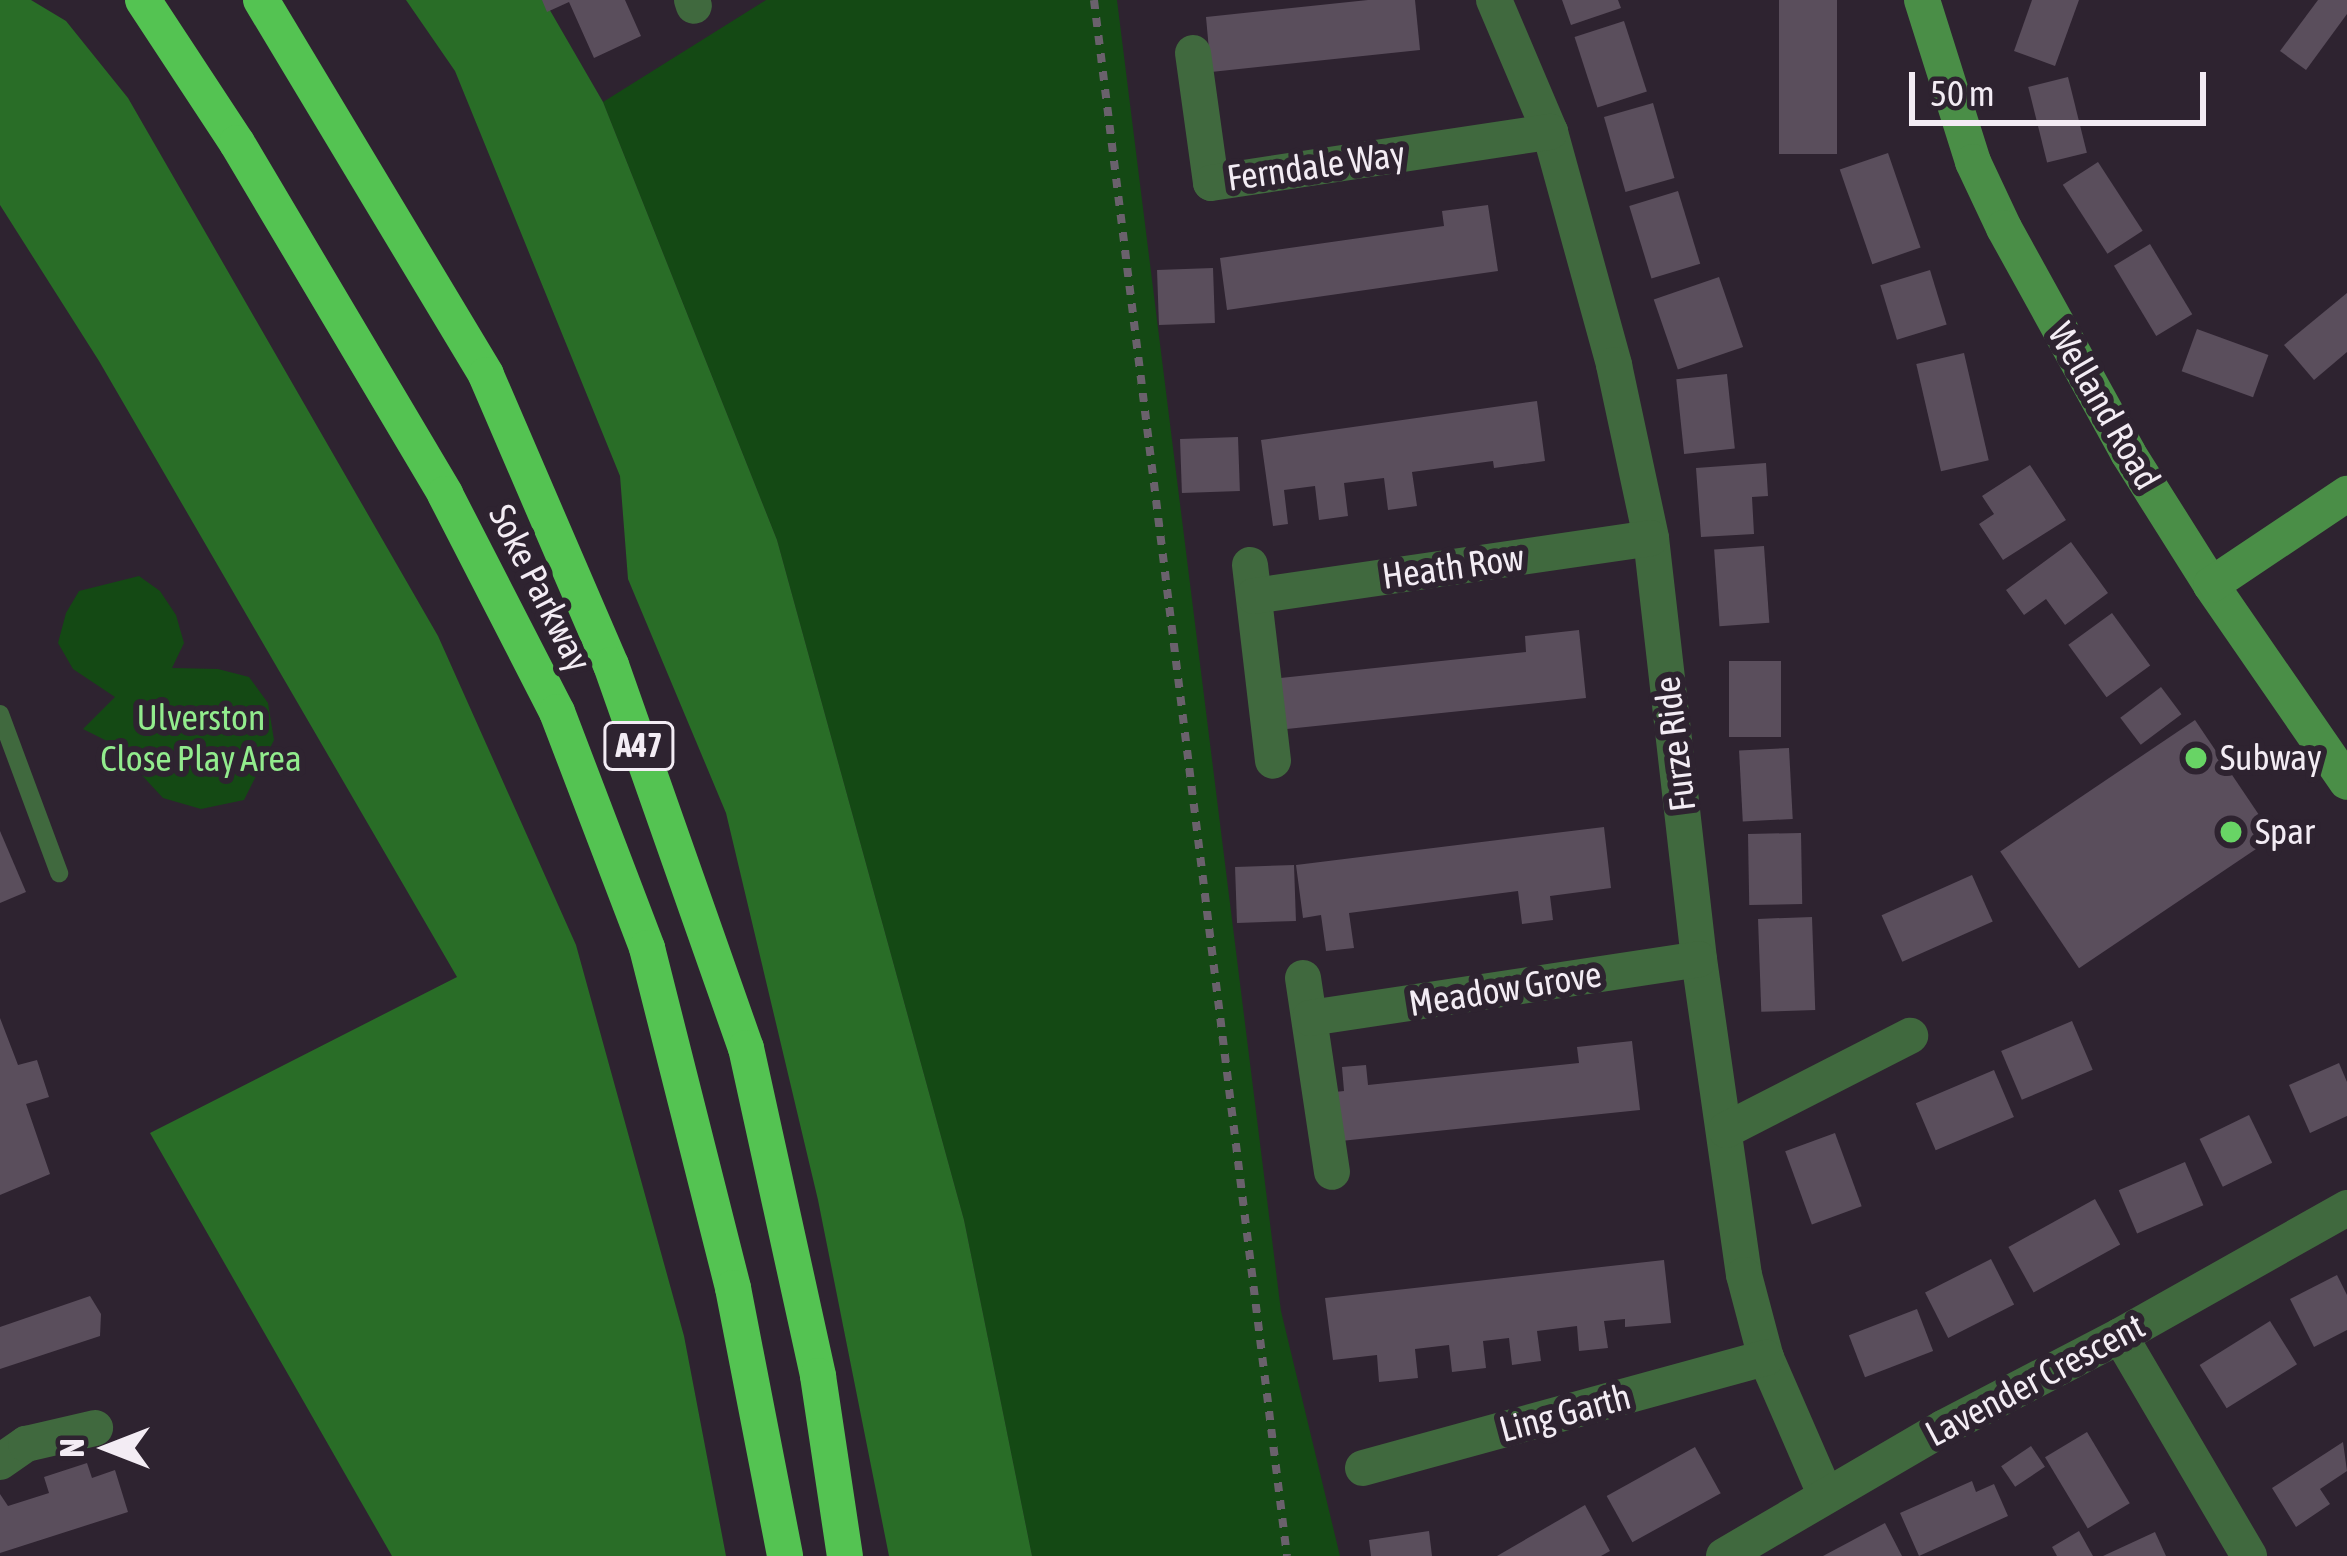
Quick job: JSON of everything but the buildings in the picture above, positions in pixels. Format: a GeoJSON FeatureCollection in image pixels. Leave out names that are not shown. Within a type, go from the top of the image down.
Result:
{"type":"FeatureCollection","features":[{"type":"Feature","properties":{"kind":"highway","name":"Soke Parkway"},"geometry":{"type":"LineString","coordinates":[[142,0],[237,142],[446,494],[556,712],[647,948],[733,1288],[785,1556]]}},
{"type":"Feature","properties":{"kind":"highway","name":"Soke Parkway"},"geometry":{"type":"LineString","coordinates":[[261,0],[486,375],[610,665],[746,1048],[818,1376],[845,1556]]}},
{"type":"Feature","properties":{"kind":"street","name":"Furze Ride"},"geometry":{"type":"LineString","coordinates":[[1495,0],[1550,132],[1614,365],[1651,538],[1699,959],[1744,1275],[1766,1358],[1825,1495]]}},
{"type":"Feature","properties":{"kind":"street","name":"Welland Road"},"geometry":{"type":"LineString","coordinates":[[1922,0],[1973,162],[2004,228],[2128,453],[2211,585],[2347,782]]}},
{"type":"Feature","properties":{"kind":"street","name":"Ferndale Way"},"geometry":{"type":"LineString","coordinates":[[1193,53],[1211,183],[1550,132]]}},
{"type":"Feature","properties":{"kind":"street"},"geometry":{"type":"LineString","coordinates":[[2211,585],[2347,494]]}},
{"type":"Feature","properties":{"kind":"street","name":"Heath Row"},"geometry":{"type":"LineString","coordinates":[[1273,761],[1252,580],[1651,538]]}},
{"type":"Feature","properties":{"kind":"street","name":"Meadow Grove"},"geometry":{"type":"LineString","coordinates":[[1310,1018],[1699,959]]}},
{"type":"Feature","properties":{"kind":"street"},"geometry":{"type":"LineString","coordinates":[[1303,978],[1332,1172]]}},
{"type":"Feature","properties":{"kind":"street"},"geometry":{"type":"LineString","coordinates":[[1726,1130],[1910,1036]]}},
{"type":"Feature","properties":{"kind":"street","name":"Lavender Crescent"},"geometry":{"type":"LineString","coordinates":[[1724,1556],[1825,1495],[2347,1208]]}},
{"type":"Feature","properties":{"kind":"street"},"geometry":{"type":"LineString","coordinates":[[2120,1336],[2249,1556]]}},
{"type":"Feature","properties":{"kind":"street","name":"Ling Garth"},"geometry":{"type":"LineString","coordinates":[[1364,1468],[1766,1358]]}},
{"type":"Feature","properties":{"kind":"street"},"geometry":{"type":"LineString","coordinates":[[0,1462],[26,1444],[95,1428]]}},
{"type":"Feature","properties":{"kind":"lane"},"geometry":{"type":"LineString","coordinates":[[0,714],[59,873]]}},
{"type":"Feature","properties":{"kind":"path"},"geometry":{"type":"LineString","coordinates":[[1094,0],[1287,1556]]}},
{"type":"Feature","properties":{"kind":"green space"},"geometry":{"type":"Polygon","coordinates":[[[0,0],[31,0],[66,21],[128,98],[438,636],[576,945],[684,1336],[726,1556],[392,1556],[150,1133],[457,977],[99,361],[0,205],[0,0]]]}},
{"type":"Feature","properties":{"kind":"green space"},"geometry":{"type":"Polygon","coordinates":[[[406,0],[544,0],[603,102],[777,540],[964,1220],[1032,1556],[889,1556],[818,1200],[726,813],[628,579],[620,476],[455,71],[406,0]]]}},
{"type":"Feature","properties":{"kind":"green space"},"geometry":{"type":"Polygon","coordinates":[[[766,0],[1117,0],[1281,1311],[1340,1556],[1032,1556],[964,1220],[777,540],[603,102],[766,0]]]}},
{"type":"Feature","properties":{"kind":"green space","name":"Ulverston Close Play Area"},"geometry":{"type":"Polygon","coordinates":[[[139,576],[160,591],[176,615],[184,643],[172,668],[218,669],[249,677],[268,703],[274,740],[244,800],[201,809],[163,798],[113,744],[83,729],[115,697],[73,669],[58,643],[66,613],[79,591],[139,576]]]}},
{"type":"Feature","properties":{"kind":"place","name":"Subway"},"geometry":{"type":"Point","coordinates":[2196,758]}},
{"type":"Feature","properties":{"kind":"place","name":"Spar"},"geometry":{"type":"Point","coordinates":[2231,832]}}]}
